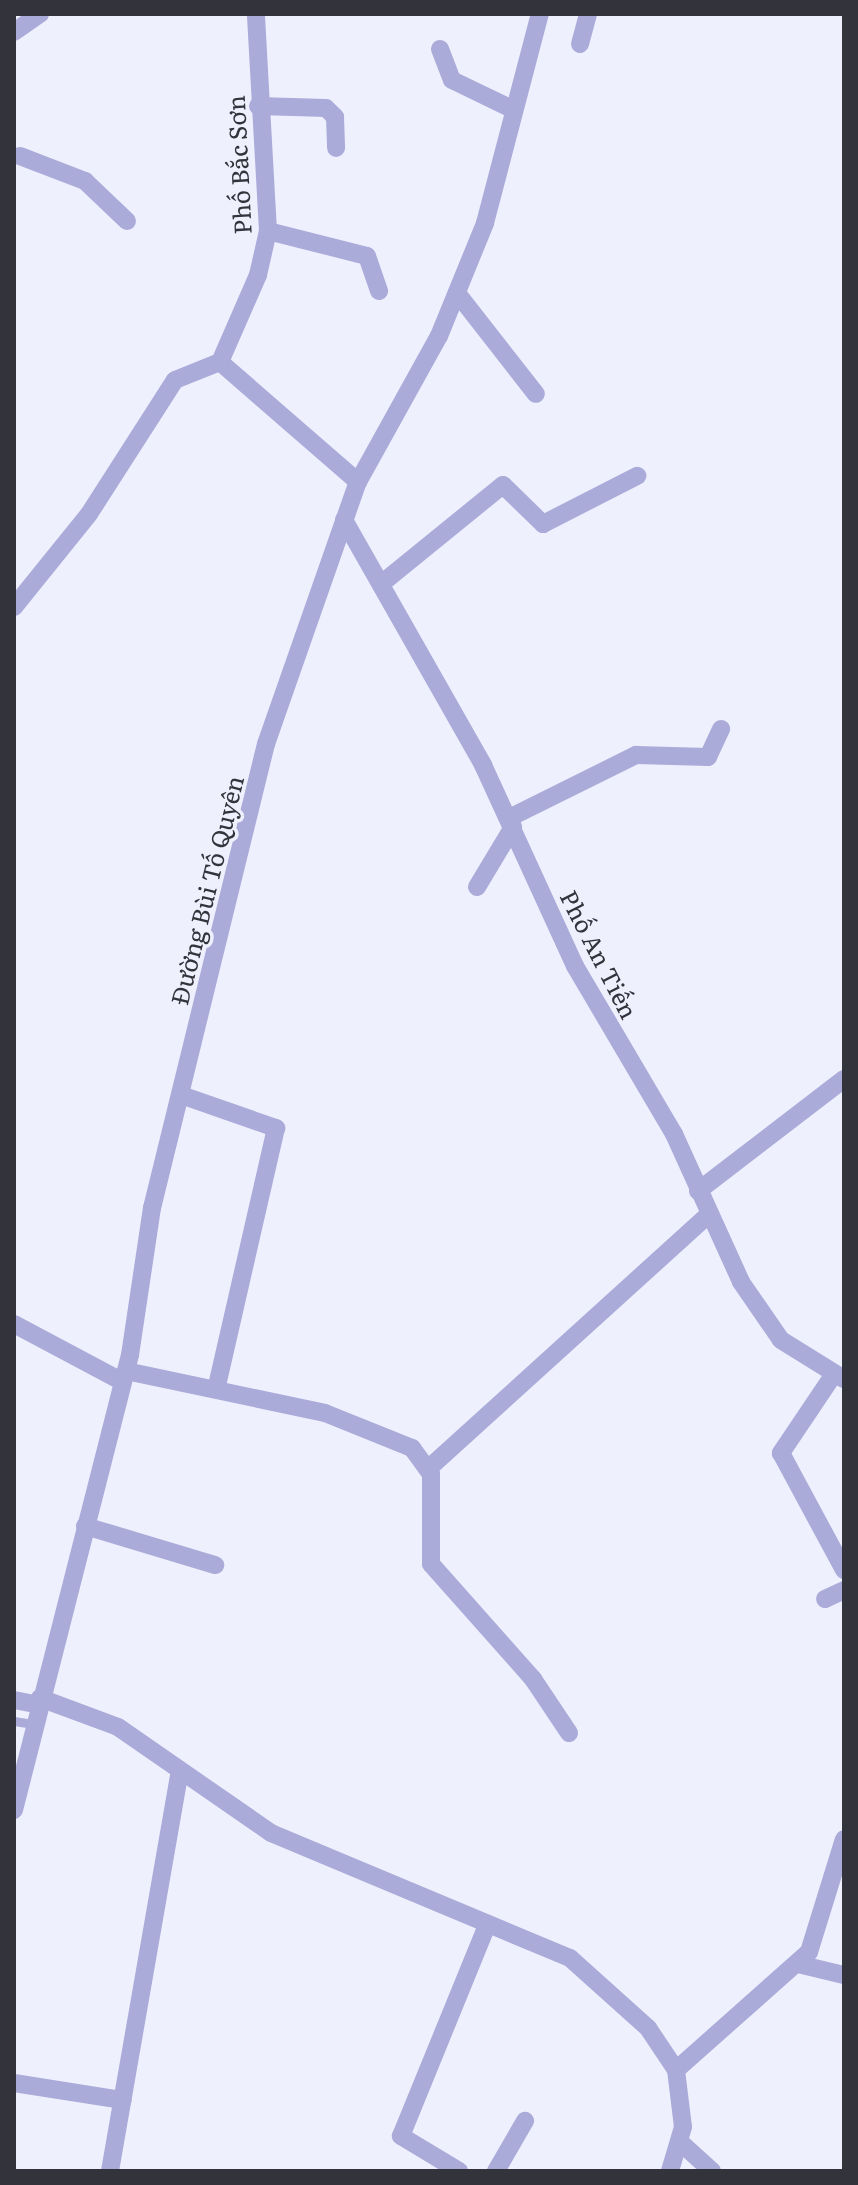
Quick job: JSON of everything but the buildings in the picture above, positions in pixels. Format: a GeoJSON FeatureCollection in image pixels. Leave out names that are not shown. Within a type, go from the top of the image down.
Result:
{"type":"FeatureCollection","features":[{"type":"Feature","properties":{"kind":"street"},"geometry":{"type":"LineString","coordinates":[[14,32],[40,14]]}},
{"type":"Feature","properties":{"kind":"street","name":"Phố Bắc Sơn"},"geometry":{"type":"LineString","coordinates":[[220,362],[258,275],[268,231],[258,106],[256,14]]}},
{"type":"Feature","properties":{"kind":"street","name":"Đường Bùi Tố Quyên"},"geometry":{"type":"LineString","coordinates":[[14,1810],[124,1377],[152,1208],[266,744],[358,482],[457,293],[485,223],[512,109],[540,14]]}},
{"type":"Feature","properties":{"kind":"street"},"geometry":{"type":"LineString","coordinates":[[580,44],[588,14]]}},
{"type":"Feature","properties":{"kind":"street"},"geometry":{"type":"LineString","coordinates":[[440,49],[452,80],[512,109]]}},
{"type":"Feature","properties":{"kind":"street"},"geometry":{"type":"LineString","coordinates":[[258,106],[326,108],[335,117],[336,148]]}},
{"type":"Feature","properties":{"kind":"street"},"geometry":{"type":"LineString","coordinates":[[16,159],[85,181],[127,221]]}},
{"type":"Feature","properties":{"kind":"street"},"geometry":{"type":"LineString","coordinates":[[268,231],[367,256],[379,291]]}},
{"type":"Feature","properties":{"kind":"street"},"geometry":{"type":"LineString","coordinates":[[457,293],[536,394]]}},
{"type":"Feature","properties":{"kind":"street"},"geometry":{"type":"LineString","coordinates":[[14,607],[89,514],[175,380],[220,362],[358,482]]}},
{"type":"Feature","properties":{"kind":"street"},"geometry":{"type":"LineString","coordinates":[[381,584],[503,485],[543,524],[637,476]]}},
{"type":"Feature","properties":{"kind":"street","name":"Phố An Tiến"},"geometry":{"type":"LineString","coordinates":[[344,520],[511,823],[575,966],[674,1134],[709,1214],[761,1315],[800,1359],[838,1378]]}},
{"type":"Feature","properties":{"kind":"street"},"geometry":{"type":"LineString","coordinates":[[477,887],[511,823],[636,755],[708,757],[721,729]]}},
{"type":"Feature","properties":{"kind":"street"},"geometry":{"type":"LineString","coordinates":[[698,1191],[844,1079]]}},
{"type":"Feature","properties":{"kind":"street"},"geometry":{"type":"LineString","coordinates":[[181,1095],[276,1128],[216,1389]]}},
{"type":"Feature","properties":{"kind":"street"},"geometry":{"type":"LineString","coordinates":[[569,1733],[533,1679],[431,1564],[429,1468],[709,1214]]}},
{"type":"Feature","properties":{"kind":"street"},"geometry":{"type":"LineString","coordinates":[[14,1324],[124,1377],[216,1389],[383,1433],[429,1468]]}},
{"type":"Feature","properties":{"kind":"street"},"geometry":{"type":"LineString","coordinates":[[838,1378],[781,1453],[844,1570]]}},
{"type":"Feature","properties":{"kind":"street"},"geometry":{"type":"LineString","coordinates":[[85,1526],[215,1565]]}},
{"type":"Feature","properties":{"kind":"street"},"geometry":{"type":"LineString","coordinates":[[825,1599],[844,1590]]}},
{"type":"Feature","properties":{"kind":"street"},"geometry":{"type":"LineString","coordinates":[[14,1700],[90,1712],[271,1833],[570,1958],[648,2028],[676,2070],[681,2143],[670,2171]]}},
{"type":"Feature","properties":{"kind":"street"},"geometry":{"type":"LineString","coordinates":[[110,2171],[179,1774]]}},
{"type":"Feature","properties":{"kind":"street"},"geometry":{"type":"LineString","coordinates":[[676,2070],[798,1964],[820,1929],[844,1839]]}},
{"type":"Feature","properties":{"kind":"street"},"geometry":{"type":"LineString","coordinates":[[459,2171],[401,2136],[487,1925]]}},
{"type":"Feature","properties":{"kind":"street"},"geometry":{"type":"LineString","coordinates":[[798,1964],[844,1975]]}},
{"type":"Feature","properties":{"kind":"street"},"geometry":{"type":"LineString","coordinates":[[14,2083],[123,2100]]}},
{"type":"Feature","properties":{"kind":"street"},"geometry":{"type":"LineString","coordinates":[[496,2171],[525,2121]]}},
{"type":"Feature","properties":{"kind":"street"},"geometry":{"type":"LineString","coordinates":[[681,2143],[712,2171]]}},
{"type":"Feature","properties":{"kind":"lane"},"geometry":{"type":"LineString","coordinates":[[14,1721],[34,1724]]}}]}
